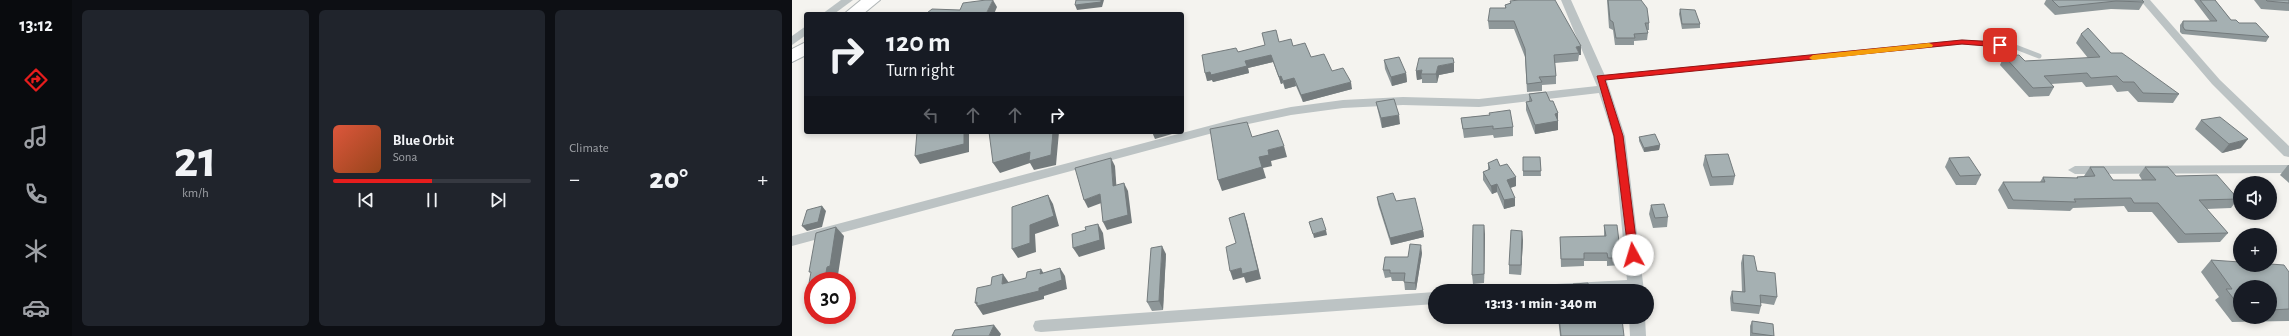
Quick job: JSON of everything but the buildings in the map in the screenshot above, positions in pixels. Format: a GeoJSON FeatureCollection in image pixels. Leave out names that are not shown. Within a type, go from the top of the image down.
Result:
{"type":"FeatureCollection","features":[{"type":"Feature","properties":{"kind":"highway"},"geometry":{"type":"LineString","coordinates":[[855,12],[872,0]]}},
{"type":"Feature","properties":{"kind":"street"},"geometry":{"type":"LineString","coordinates":[[830,12],[848,0]]}},
{"type":"Feature","properties":{"kind":"street"},"geometry":{"type":"LineString","coordinates":[[1566,0],[1602,84],[1619,136],[1636,284]]}},
{"type":"Feature","properties":{"kind":"street"},"geometry":{"type":"LineString","coordinates":[[2145,0],[2216,82],[2289,153]]}},
{"type":"Feature","properties":{"kind":"street"},"geometry":{"type":"LineString","coordinates":[[796,50],[804,33]]}},
{"type":"Feature","properties":{"kind":"street"},"geometry":{"type":"LineString","coordinates":[[792,241],[1239,122],[1291,111],[1343,104],[1403,101],[1479,103],[1602,84]]}},
{"type":"Feature","properties":{"kind":"street"},"geometry":{"type":"LineString","coordinates":[[2075,170],[2289,169]]}},
{"type":"Feature","properties":{"kind":"street"},"geometry":{"type":"LineString","coordinates":[[1041,326],[1428,298]]}},
{"type":"Feature","properties":{"kind":"street"},"geometry":{"type":"LineString","coordinates":[[1637,324],[1638,336]]}},
{"type":"Feature","properties":{"kind":"lane"},"geometry":{"type":"LineString","coordinates":[[1602,84],[1962,42],[2013,46],[2039,56]]}},
{"type":"Feature","properties":{"kind":"slow traffic"},"geometry":{"type":"LineString","coordinates":[[1813,58],[1929,45]]}},
{"type":"Feature","properties":{"kind":"route"},"geometry":{"type":"LineString","coordinates":[[1633,255],[1619,136],[1600,78],[1962,42],[2000,45]]}}]}
